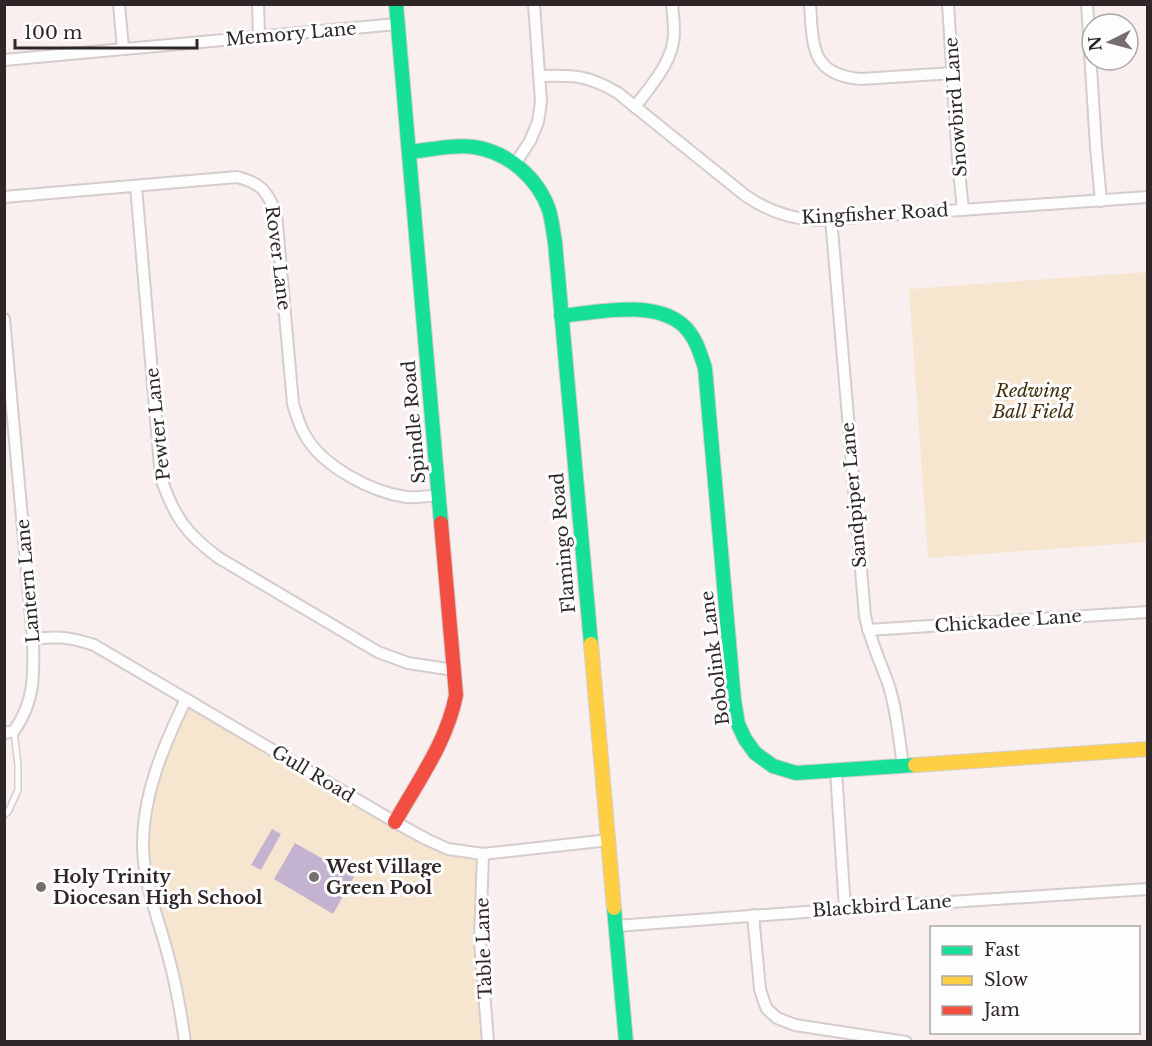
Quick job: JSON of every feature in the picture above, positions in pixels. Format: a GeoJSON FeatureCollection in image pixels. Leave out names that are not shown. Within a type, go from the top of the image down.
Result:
{"type":"FeatureCollection","features":[{"type":"Feature","properties":{"kind":"street"},"geometry":{"type":"LineString","coordinates":[[119,4],[123,49]]}},
{"type":"Feature","properties":{"kind":"street"},"geometry":{"type":"LineString","coordinates":[[258,4],[259,36]]}},
{"type":"Feature","properties":{"kind":"street","name":"Spindle Road"},"geometry":{"type":"LineString","coordinates":[[395,822],[441,743],[454,710],[456,695],[396,4]]}},
{"type":"Feature","properties":{"kind":"street"},"geometry":{"type":"LineString","coordinates":[[516,165],[538,122],[541,102],[534,4]]}},
{"type":"Feature","properties":{"kind":"street"},"geometry":{"type":"LineString","coordinates":[[635,107],[665,65],[673,46],[672,4]]}},
{"type":"Feature","properties":{"kind":"street"},"geometry":{"type":"LineString","coordinates":[[810,4],[814,47],[818,58],[831,71],[861,79],[953,73]]}},
{"type":"Feature","properties":{"kind":"street","name":"Snowbird Lane"},"geometry":{"type":"LineString","coordinates":[[948,4],[963,210]]}},
{"type":"Feature","properties":{"kind":"street"},"geometry":{"type":"LineString","coordinates":[[1087,4],[1101,201]]}},
{"type":"Feature","properties":{"kind":"street","name":"Memory Lane"},"geometry":{"type":"LineString","coordinates":[[4,60],[398,24]]}},
{"type":"Feature","properties":{"kind":"street","name":"Kingfisher Road"},"geometry":{"type":"LineString","coordinates":[[540,76],[568,75],[591,79],[603,84],[618,93],[761,206],[800,220],[1148,197]]}},
{"type":"Feature","properties":{"kind":"street","name":"Flamingo Road"},"geometry":{"type":"LineString","coordinates":[[409,152],[472,147],[495,153],[516,165],[535,183],[548,209],[555,242],[626,1041]]}},
{"type":"Feature","properties":{"kind":"street","name":"Rover Lane"},"geometry":{"type":"LineString","coordinates":[[4,197],[237,177],[251,181],[260,187],[270,197],[276,213],[293,404],[305,436],[327,460],[369,486],[409,497],[439,495]]}},
{"type":"Feature","properties":{"kind":"street","name":"Pewter Lane"},"geometry":{"type":"LineString","coordinates":[[136,186],[162,478],[170,504],[184,527],[219,558],[378,652],[408,663],[454,670]]}},
{"type":"Feature","properties":{"kind":"street","name":"Sandpiper Lane"},"geometry":{"type":"LineString","coordinates":[[831,218],[865,616],[895,708],[903,766]]}},
{"type":"Feature","properties":{"kind":"street","name":"Bobolink Lane"},"geometry":{"type":"LineString","coordinates":[[561,316],[633,308],[654,310],[669,316],[688,331],[703,357],[734,700],[738,724],[755,753],[773,766],[796,773],[1148,749]]}},
{"type":"Feature","properties":{"kind":"street","name":"Lantern Lane"},"geometry":{"type":"LineString","coordinates":[[4,319],[33,639],[34,674],[32,691],[23,718],[9,732]]}},
{"type":"Feature","properties":{"kind":"street","name":"Chickadee Lane"},"geometry":{"type":"LineString","coordinates":[[868,630],[1148,612]]}},
{"type":"Feature","properties":{"kind":"street","name":"Gull Road"},"geometry":{"type":"LineString","coordinates":[[33,639],[73,638],[94,645],[395,822],[448,849],[483,854],[609,840]]}},
{"type":"Feature","properties":{"kind":"street"},"geometry":{"type":"LineString","coordinates":[[185,1041],[175,984],[148,883],[143,848],[146,813],[154,778],[168,738],[186,699]]}},
{"type":"Feature","properties":{"kind":"street"},"geometry":{"type":"LineString","coordinates":[[836,771],[845,909]]}},
{"type":"Feature","properties":{"kind":"street","name":"Table Lane"},"geometry":{"type":"LineString","coordinates":[[483,854],[480,940],[488,1041]]}},
{"type":"Feature","properties":{"kind":"street","name":"Blackbird Lane"},"geometry":{"type":"LineString","coordinates":[[616,926],[1148,889]]}},
{"type":"Feature","properties":{"kind":"street"},"geometry":{"type":"LineString","coordinates":[[753,915],[760,989],[764,1002],[777,1018],[795,1025],[906,1041]]}},
{"type":"Feature","properties":{"kind":"lane"},"geometry":{"type":"LineString","coordinates":[[4,815],[8,812],[18,790],[18,765],[9,732]]}},
{"type":"Feature","properties":{"kind":"green space","name":"Redwing Ball Field"},"geometry":{"type":"Polygon","coordinates":[[[1147,272],[1147,542],[928,558],[909,289],[1147,272]]]}},
{"type":"Feature","properties":{"kind":"green space"},"geometry":{"type":"Polygon","coordinates":[[[186,702],[437,849],[479,856],[485,1041],[188,1041],[146,873],[146,825],[154,779],[186,702]]]}},
{"type":"Feature","properties":{"kind":"shaded area"},"geometry":{"type":"Polygon","coordinates":[[[272,829],[281,834],[261,870],[251,865],[272,829]]]}},
{"type":"Feature","properties":{"kind":"shaded area"},"geometry":{"type":"Polygon","coordinates":[[[295,843],[330,863],[326,870],[331,873],[335,866],[354,877],[333,914],[274,879],[295,843]]]}},
{"type":"Feature","properties":{"kind":"traffic: fast"},"geometry":{"type":"LineString","coordinates":[[396,4],[441,523]]}},
{"type":"Feature","properties":{"kind":"traffic: fast"},"geometry":{"type":"LineString","coordinates":[[409,152],[466,146],[499,154],[529,177],[544,198],[549,210],[555,242],[591,644]]}},
{"type":"Feature","properties":{"kind":"traffic: fast"},"geometry":{"type":"LineString","coordinates":[[561,316],[625,309],[658,312],[684,326],[697,346],[705,368],[734,700],[738,724],[755,753],[773,766],[796,773],[915,765]]}},
{"type":"Feature","properties":{"kind":"traffic: fast"},"geometry":{"type":"LineString","coordinates":[[614,908],[626,1042]]}},
{"type":"Feature","properties":{"kind":"traffic: slow"},"geometry":{"type":"LineString","coordinates":[[591,644],[614,908]]}},
{"type":"Feature","properties":{"kind":"traffic: slow"},"geometry":{"type":"LineString","coordinates":[[915,765],[1148,749]]}},
{"type":"Feature","properties":{"kind":"traffic: jam"},"geometry":{"type":"LineString","coordinates":[[395,822],[439,745],[456,695],[441,523]]}},
{"type":"Feature","properties":{"kind":"place","name":"West Village Green Pool"},"geometry":{"type":"Point","coordinates":[314,877]}},
{"type":"Feature","properties":{"kind":"place","name":"Holy Trinity Diocesan High School"},"geometry":{"type":"Point","coordinates":[41,887]}}]}
